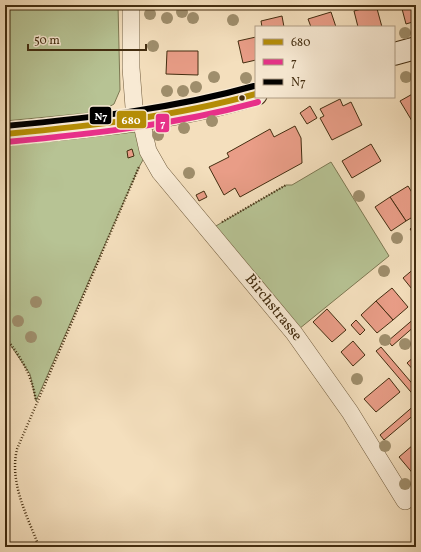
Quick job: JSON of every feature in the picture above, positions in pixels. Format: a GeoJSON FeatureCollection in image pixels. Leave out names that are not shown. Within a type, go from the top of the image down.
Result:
{"type":"FeatureCollection","features":[{"type":"Feature","properties":{"kind":"main road"},"geometry":{"type":"LineString","coordinates":[[395,54],[416,48]]}},
{"type":"Feature","properties":{"kind":"main road"},"geometry":{"type":"LineString","coordinates":[[5,134],[138,120],[219,105],[255,94]]}},
{"type":"Feature","properties":{"kind":"street","name":"Birchstrasse"},"geometry":{"type":"LineString","coordinates":[[131,5],[131,68],[138,120],[148,151],[160,172],[298,339],[411,496]]}},
{"type":"Feature","properties":{"kind":"path"},"geometry":{"type":"LineString","coordinates":[[39,547],[21,499],[14,474],[17,449],[36,401],[139,167],[148,151]]}},
{"type":"Feature","properties":{"kind":"path"},"geometry":{"type":"LineString","coordinates":[[209,230],[286,185]]}},
{"type":"Feature","properties":{"kind":"path"},"geometry":{"type":"LineString","coordinates":[[5,338],[21,358],[30,374],[36,401]]}},
{"type":"Feature","properties":{"kind":"green space"},"geometry":{"type":"Polygon","coordinates":[[[5,5],[118,5],[120,90],[114,104],[100,112],[5,121],[5,5]]]}},
{"type":"Feature","properties":{"kind":"green space"},"geometry":{"type":"Polygon","coordinates":[[[141,120],[148,151],[139,167],[36,401],[30,374],[5,337],[5,134],[141,120]]]}},
{"type":"Feature","properties":{"kind":"green space"},"geometry":{"type":"Polygon","coordinates":[[[331,162],[389,256],[294,333],[209,230],[286,185],[292,185],[331,162]]]}},
{"type":"Feature","properties":{"kind":"building"},"geometry":{"type":"Polygon","coordinates":[[[376,5],[382,26],[358,26],[354,11],[376,5]]]}},
{"type":"Feature","properties":{"kind":"building"},"geometry":{"type":"Polygon","coordinates":[[[401,5],[416,5],[416,21],[406,24],[401,5]]]}},
{"type":"Feature","properties":{"kind":"building"},"geometry":{"type":"Polygon","coordinates":[[[331,12],[336,26],[311,26],[308,19],[331,12]]]}},
{"type":"Feature","properties":{"kind":"building"},"geometry":{"type":"Polygon","coordinates":[[[282,16],[284,26],[262,26],[261,21],[282,16]]]}},
{"type":"Feature","properties":{"kind":"building"},"geometry":{"type":"Polygon","coordinates":[[[255,37],[255,60],[243,63],[238,41],[255,37]]]}},
{"type":"Feature","properties":{"kind":"building"},"geometry":{"type":"Polygon","coordinates":[[[167,51],[198,51],[198,75],[166,74],[167,51]]]}},
{"type":"Feature","properties":{"kind":"building"},"geometry":{"type":"Polygon","coordinates":[[[416,92],[416,119],[412,121],[400,101],[416,92]]]}},
{"type":"Feature","properties":{"kind":"building"},"geometry":{"type":"Polygon","coordinates":[[[340,99],[343,106],[351,102],[362,125],[332,140],[320,118],[324,116],[320,109],[340,99]]]}},
{"type":"Feature","properties":{"kind":"building"},"geometry":{"type":"Polygon","coordinates":[[[310,106],[317,118],[307,124],[300,113],[310,106]]]}},
{"type":"Feature","properties":{"kind":"building"},"geometry":{"type":"Polygon","coordinates":[[[295,126],[301,138],[302,163],[240,197],[235,188],[224,195],[209,167],[229,157],[227,153],[270,129],[274,137],[295,126]]]}},
{"type":"Feature","properties":{"kind":"building"},"geometry":{"type":"Polygon","coordinates":[[[371,144],[381,161],[352,178],[342,161],[371,144]]]}},
{"type":"Feature","properties":{"kind":"building"},"geometry":{"type":"Polygon","coordinates":[[[132,149],[134,156],[128,158],[127,151],[132,149]]]}},
{"type":"Feature","properties":{"kind":"building"},"geometry":{"type":"Polygon","coordinates":[[[408,186],[416,199],[416,215],[406,221],[390,197],[408,186]]]}},
{"type":"Feature","properties":{"kind":"building"},"geometry":{"type":"Polygon","coordinates":[[[204,191],[207,197],[199,201],[196,195],[204,191]]]}},
{"type":"Feature","properties":{"kind":"building"},"geometry":{"type":"Polygon","coordinates":[[[390,197],[406,221],[391,231],[375,207],[390,197]]]}},
{"type":"Feature","properties":{"kind":"building"},"geometry":{"type":"Polygon","coordinates":[[[415,225],[416,232],[413,233],[410,229],[415,225]]]}},
{"type":"Feature","properties":{"kind":"building"},"geometry":{"type":"Polygon","coordinates":[[[416,267],[416,294],[403,278],[416,267]]]}},
{"type":"Feature","properties":{"kind":"building"},"geometry":{"type":"Polygon","coordinates":[[[392,288],[408,307],[393,320],[376,301],[392,288]]]}},
{"type":"Feature","properties":{"kind":"building"},"geometry":{"type":"Polygon","coordinates":[[[376,301],[393,320],[377,333],[361,315],[376,301]]]}},
{"type":"Feature","properties":{"kind":"building"},"geometry":{"type":"Polygon","coordinates":[[[327,309],[346,330],[332,342],[313,322],[327,309]]]}},
{"type":"Feature","properties":{"kind":"building"},"geometry":{"type":"Polygon","coordinates":[[[416,317],[416,325],[392,346],[388,341],[416,317]]]}},
{"type":"Feature","properties":{"kind":"building"},"geometry":{"type":"Polygon","coordinates":[[[356,320],[365,330],[360,335],[351,325],[356,320]]]}},
{"type":"Feature","properties":{"kind":"building"},"geometry":{"type":"Polygon","coordinates":[[[353,341],[365,355],[353,366],[341,352],[353,341]]]}},
{"type":"Feature","properties":{"kind":"building"},"geometry":{"type":"Polygon","coordinates":[[[381,347],[416,388],[416,398],[376,351],[381,347]]]}},
{"type":"Feature","properties":{"kind":"building"},"geometry":{"type":"Polygon","coordinates":[[[416,355],[416,373],[407,363],[416,355]]]}},
{"type":"Feature","properties":{"kind":"building"},"geometry":{"type":"Polygon","coordinates":[[[389,378],[400,392],[376,412],[364,399],[389,378]]]}},
{"type":"Feature","properties":{"kind":"building"},"geometry":{"type":"Polygon","coordinates":[[[416,404],[416,413],[384,440],[380,435],[416,404]]]}},
{"type":"Feature","properties":{"kind":"building"},"geometry":{"type":"Polygon","coordinates":[[[413,445],[416,448],[415,476],[399,457],[413,445]]]}},
{"type":"Feature","properties":{"kind":"transit line","name":"N7"},"geometry":{"type":"LineString","coordinates":[[5,126],[130,112],[192,101],[254,86]]}},
{"type":"Feature","properties":{"kind":"transit line","name":"680"},"geometry":{"type":"LineString","coordinates":[[5,134],[132,120],[194,109],[255,94]]}},
{"type":"Feature","properties":{"kind":"transit line","name":"7"},"geometry":{"type":"LineString","coordinates":[[6,142],[133,128],[196,117],[258,102]]}}]}
